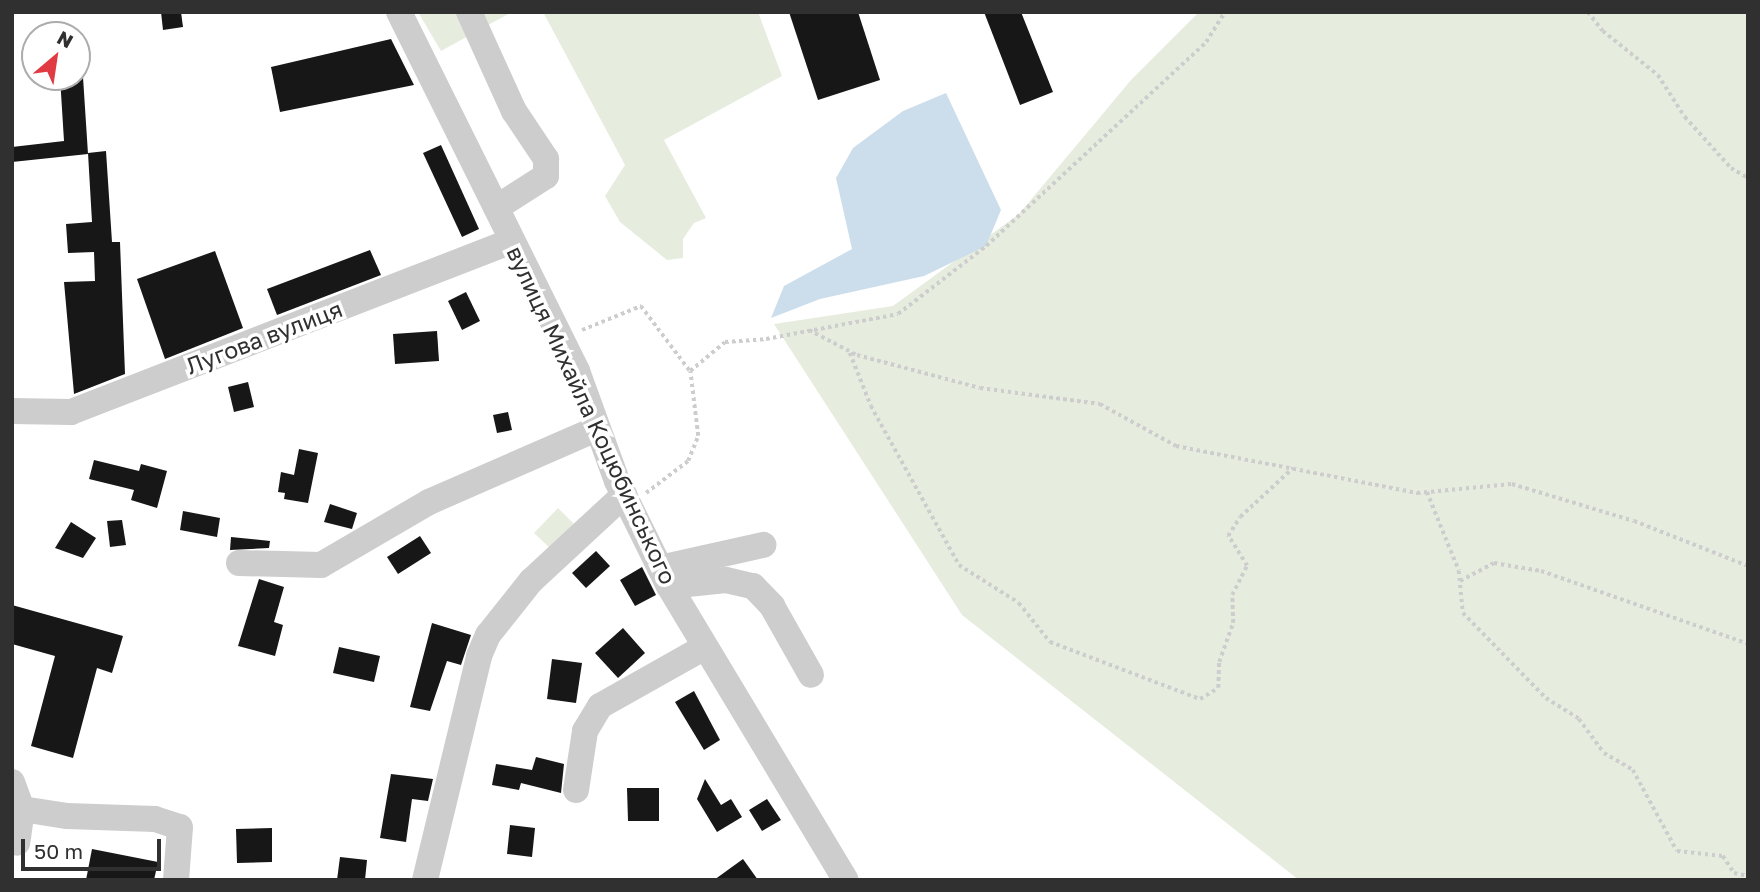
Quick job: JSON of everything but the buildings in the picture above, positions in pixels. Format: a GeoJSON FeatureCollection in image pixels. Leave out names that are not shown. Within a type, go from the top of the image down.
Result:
{"type":"FeatureCollection","features":[{"type":"Feature","properties":{"kind":"street","name":"вулиця Михайла Коцюбинського"},"geometry":{"type":"LineString","coordinates":[[400,12],[561,339],[627,500],[665,577],[703,648],[846,880]]}},
{"type":"Feature","properties":{"kind":"street"},"geometry":{"type":"LineString","coordinates":[[469,12],[514,111],[546,159],[546,176],[496,208]]}},
{"type":"Feature","properties":{"kind":"street","name":"Лугова вулиця"},"geometry":{"type":"LineString","coordinates":[[12,411],[71,412],[512,241]]}},
{"type":"Feature","properties":{"kind":"street"},"geometry":{"type":"LineString","coordinates":[[239,563],[321,565],[429,502],[597,428]]}},
{"type":"Feature","properties":{"kind":"street"},"geometry":{"type":"LineString","coordinates":[[425,880],[479,656],[488,635],[531,581],[627,500]]}},
{"type":"Feature","properties":{"kind":"street"},"geometry":{"type":"LineString","coordinates":[[665,577],[763,545]]}},
{"type":"Feature","properties":{"kind":"street"},"geometry":{"type":"LineString","coordinates":[[665,577],[726,580],[753,586],[772,606],[811,675]]}},
{"type":"Feature","properties":{"kind":"street"},"geometry":{"type":"LineString","coordinates":[[576,790],[585,731],[600,706],[703,648]]}},
{"type":"Feature","properties":{"kind":"street"},"geometry":{"type":"LineString","coordinates":[[12,782],[22,809],[17,843]]}},
{"type":"Feature","properties":{"kind":"street"},"geometry":{"type":"LineString","coordinates":[[22,809],[67,816],[155,819],[180,827],[176,880]]}},
{"type":"Feature","properties":{"kind":"path"},"geometry":{"type":"LineString","coordinates":[[690,372],[725,342],[898,313],[986,246],[1206,42],[1225,12]]}},
{"type":"Feature","properties":{"kind":"path"},"geometry":{"type":"LineString","coordinates":[[1588,12],[1603,31],[1657,75],[1685,117],[1731,168],[1748,178]]}},
{"type":"Feature","properties":{"kind":"path"},"geometry":{"type":"LineString","coordinates":[[561,339],[641,306],[690,372],[698,436],[688,461],[627,500]]}},
{"type":"Feature","properties":{"kind":"path"},"geometry":{"type":"LineString","coordinates":[[809,330],[849,351],[980,388],[1100,404],[1176,446],[1427,492],[1512,484],[1634,521],[1748,566]]}},
{"type":"Feature","properties":{"kind":"path"},"geometry":{"type":"LineString","coordinates":[[849,351],[871,406],[959,565],[1019,603],[1049,642],[1200,699],[1218,688],[1219,662],[1233,622],[1232,595],[1247,566],[1228,536],[1240,517],[1293,468]]}},
{"type":"Feature","properties":{"kind":"path"},"geometry":{"type":"LineString","coordinates":[[1427,492],[1460,581],[1463,613],[1546,698],[1579,719],[1604,753],[1633,770],[1677,851],[1723,856],[1734,873],[1748,876]]}},
{"type":"Feature","properties":{"kind":"path"},"geometry":{"type":"LineString","coordinates":[[1460,581],[1494,563],[1541,570],[1748,645]]}},
{"type":"Feature","properties":{"kind":"shaded area"},"geometry":{"type":"Polygon","coordinates":[[[418,12],[512,12],[441,51],[418,12]]]}},
{"type":"Feature","properties":{"kind":"shaded area"},"geometry":{"type":"Polygon","coordinates":[[[543,12],[758,12],[782,76],[664,140],[706,218],[694,223],[683,239],[683,258],[667,260],[620,222],[605,196],[625,165],[543,12]]]}},
{"type":"Feature","properties":{"kind":"shaded area"},"geometry":{"type":"Polygon","coordinates":[[[1199,12],[1748,12],[1748,880],[1299,880],[962,615],[774,324],[893,306],[1019,214],[1131,80],[1199,12]]]}},
{"type":"Feature","properties":{"kind":"shaded area"},"geometry":{"type":"Polygon","coordinates":[[[558,508],[574,524],[551,549],[534,533],[558,508]]]}},
{"type":"Feature","properties":{"kind":"water"},"geometry":{"type":"Polygon","coordinates":[[[946,93],[1001,210],[986,246],[924,276],[820,299],[771,318],[784,286],[852,249],[836,178],[853,148],[903,111],[946,93]]]}}]}
